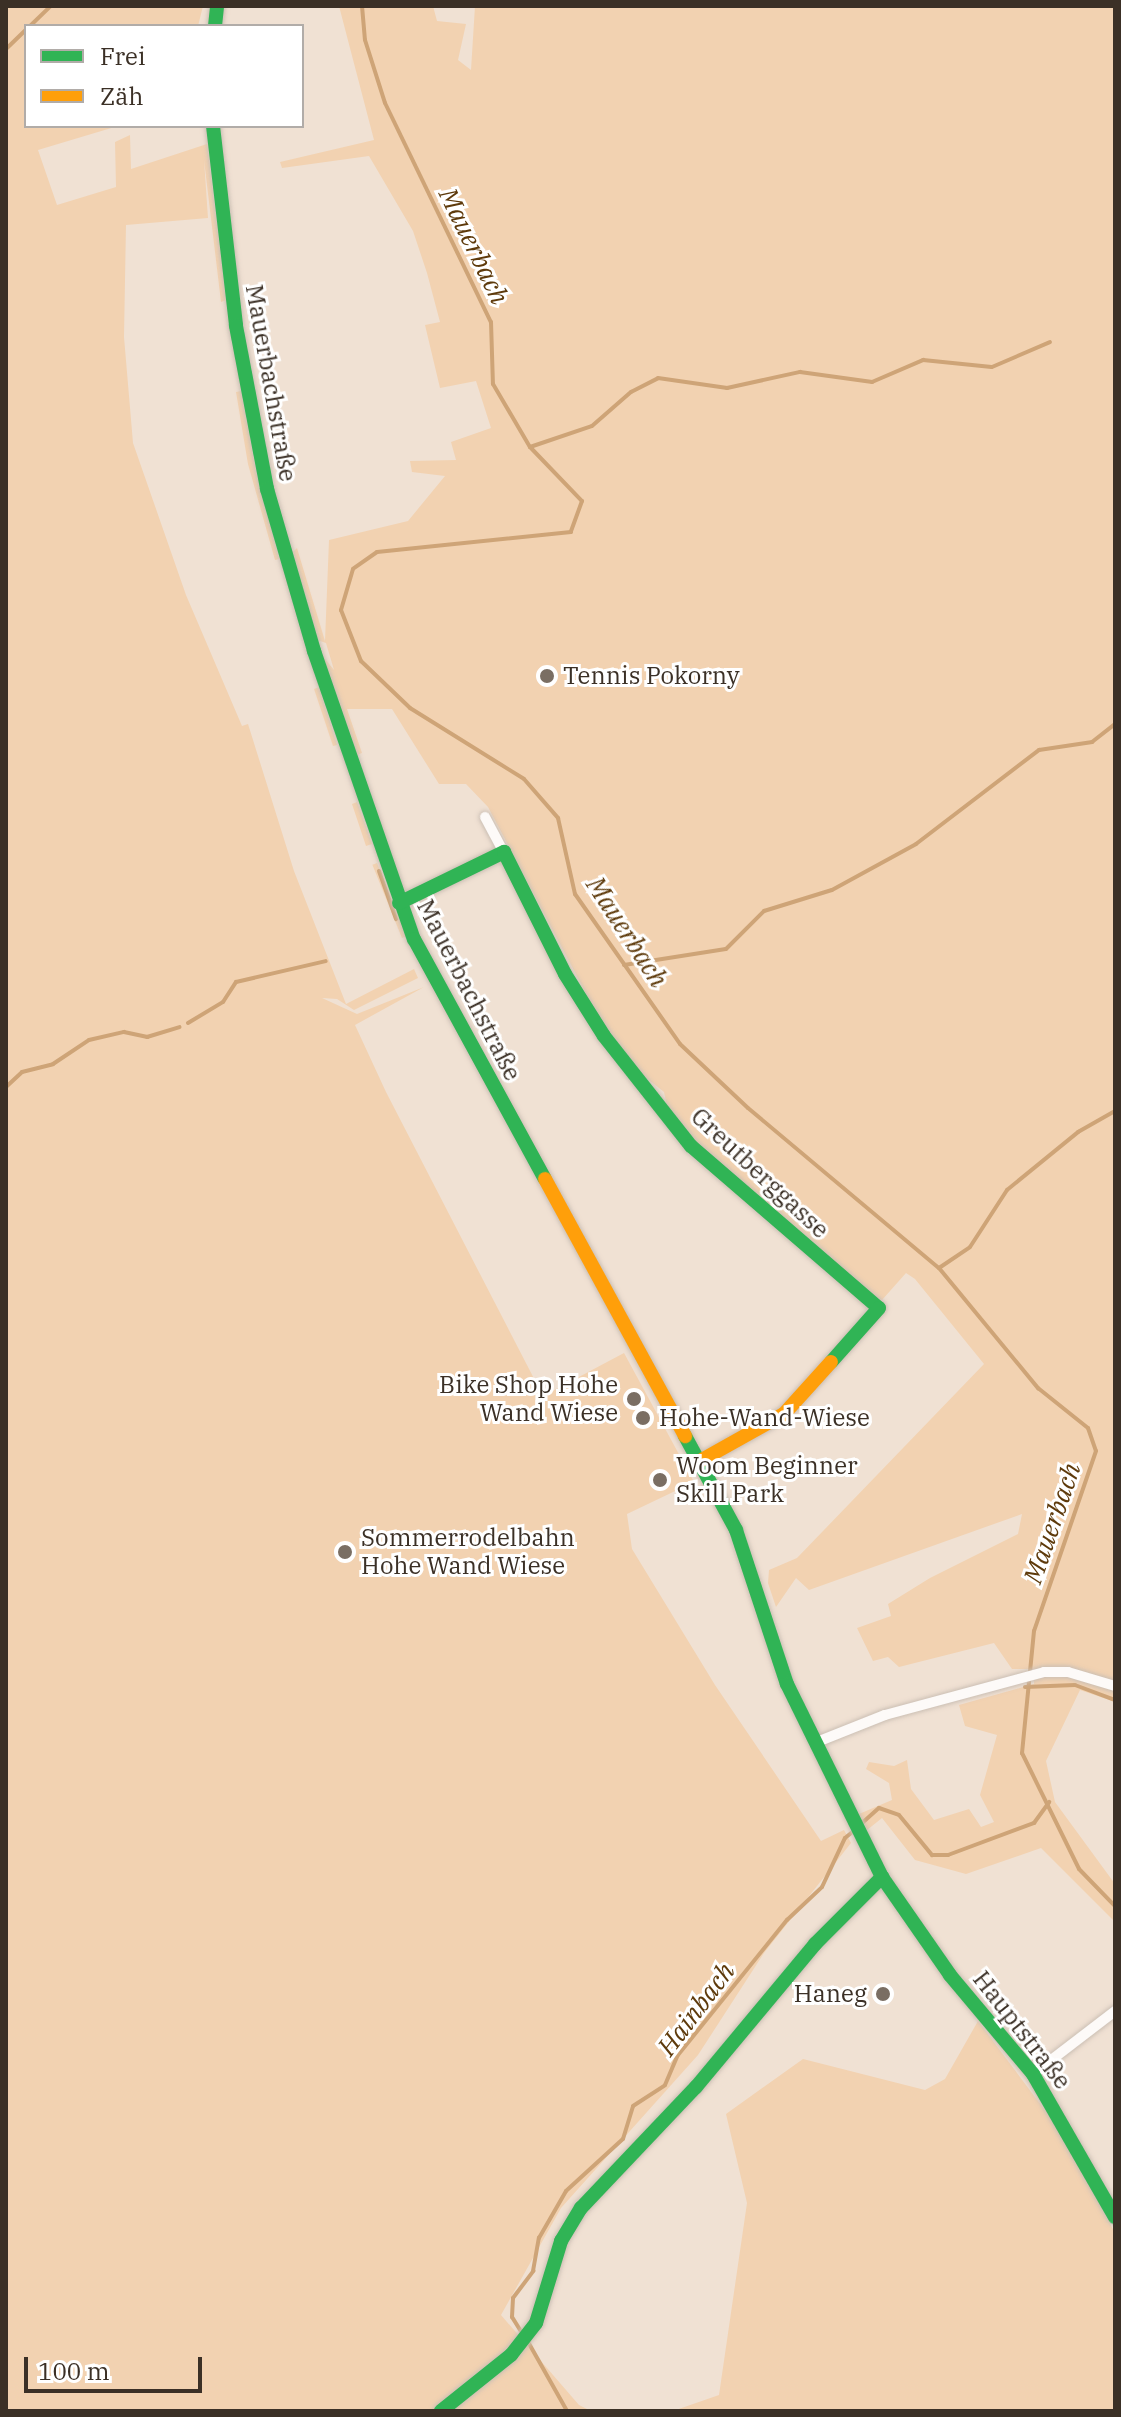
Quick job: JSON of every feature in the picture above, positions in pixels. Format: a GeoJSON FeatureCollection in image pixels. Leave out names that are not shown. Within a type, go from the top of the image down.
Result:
{"type":"FeatureCollection","features":[{"type":"Feature","properties":{"kind":"main road","name":"Mauerbachstraße"},"geometry":{"type":"LineString","coordinates":[[213,128],[236,326],[267,489],[314,651],[399,903],[423,956],[743,1544],[780,1667],[882,1877]]}},
{"type":"Feature","properties":{"kind":"main road"},"geometry":{"type":"LineString","coordinates":[[399,903],[504,852]]}},
{"type":"Feature","properties":{"kind":"main road","name":"Greutberggasse"},"geometry":{"type":"LineString","coordinates":[[504,852],[596,1024],[691,1146],[879,1308],[784,1414],[698,1462]]}},
{"type":"Feature","properties":{"kind":"main road"},"geometry":{"type":"LineString","coordinates":[[441,2411],[521,2344],[536,2323],[561,2241],[581,2208],[706,2076],[815,1944],[882,1877]]}},
{"type":"Feature","properties":{"kind":"main road","name":"Hauptstraße"},"geometry":{"type":"LineString","coordinates":[[882,1877],[950,1975],[1033,2074],[1115,2217]]}},
{"type":"Feature","properties":{"kind":"street","name":"Greutberggasse"},"geometry":{"type":"LineString","coordinates":[[485,817],[504,852]]}},
{"type":"Feature","properties":{"kind":"street"},"geometry":{"type":"LineString","coordinates":[[817,1742],[885,1715],[1044,1672],[1068,1672],[1115,1686]]}},
{"type":"Feature","properties":{"kind":"street"},"geometry":{"type":"LineString","coordinates":[[1033,2074],[1115,2011]]}},
{"type":"Feature","properties":{"kind":"shaded area"},"geometry":{"type":"Polygon","coordinates":[[[6,6],[203,6],[198,24],[24,24],[24,128],[111,128],[38,150],[57,205],[116,187],[115,142],[130,135],[131,169],[207,144],[226,300],[221,302],[204,160],[208,218],[126,225],[124,337],[133,443],[186,595],[242,726],[248,724],[294,871],[346,1004],[414,969],[418,978],[354,1010],[337,999],[322,998],[357,1014],[424,987],[355,1025],[386,1092],[543,1396],[624,1353],[694,1482],[627,1514],[632,1549],[715,1685],[821,1841],[844,1830],[851,1843],[764,1953],[698,2055],[561,2208],[501,2315],[579,2405],[591,2411],[6,2411],[6,6]]]}},
{"type":"Feature","properties":{"kind":"shaded area"},"geometry":{"type":"Polygon","coordinates":[[[339,6],[433,6],[437,21],[466,24],[458,60],[471,70],[475,6],[1115,6],[1115,1702],[1080,1690],[1046,1761],[1055,1802],[1115,1884],[1115,1922],[1041,1848],[966,1874],[915,1860],[882,1818],[867,1830],[859,1814],[892,1800],[889,1783],[866,1769],[869,1762],[894,1766],[907,1760],[911,1789],[934,1820],[969,1809],[981,1827],[994,1822],[980,1795],[997,1735],[965,1726],[959,1705],[1034,1684],[1034,1669],[1012,1669],[994,1643],[899,1667],[888,1657],[873,1661],[857,1628],[891,1616],[888,1604],[930,1578],[1018,1534],[1022,1514],[809,1590],[796,1578],[776,1607],[768,1583],[769,1570],[797,1558],[984,1364],[915,1279],[906,1273],[882,1300],[871,1295],[695,1145],[668,1111],[664,1092],[644,1076],[600,1020],[488,807],[466,784],[439,784],[392,709],[347,709],[362,753],[357,755],[321,654],[334,670],[326,643],[317,640],[293,552],[297,548],[325,641],[329,540],[408,521],[445,476],[412,472],[410,461],[456,460],[451,442],[491,428],[476,381],[440,388],[425,325],[440,322],[427,273],[413,231],[369,156],[282,168],[280,162],[374,140],[339,6]]]}},
{"type":"Feature","properties":{"kind":"shaded area"},"geometry":{"type":"Polygon","coordinates":[[[241,391],[256,472],[279,559],[275,560],[248,464],[236,392],[241,391]]]}},
{"type":"Feature","properties":{"kind":"shaded area"},"geometry":{"type":"Polygon","coordinates":[[[319,687],[337,745],[333,746],[314,689],[319,687]]]}},
{"type":"Feature","properties":{"kind":"shaded area"},"geometry":{"type":"Polygon","coordinates":[[[357,802],[372,844],[366,846],[352,804],[357,802]]]}},
{"type":"Feature","properties":{"kind":"shaded area"},"geometry":{"type":"Polygon","coordinates":[[[377,863],[407,936],[402,938],[372,865],[377,863]]]}},
{"type":"Feature","properties":{"kind":"shaded area"},"geometry":{"type":"Polygon","coordinates":[[[978,2021],[1059,2129],[1115,2233],[1115,2411],[673,2411],[719,2395],[747,2203],[726,2114],[803,2059],[925,2090],[945,2079],[978,2021]]]}},
{"type":"Feature","properties":{"kind":"waterway"},"geometry":{"type":"LineString","coordinates":[[32,24],[51,6]]}},
{"type":"Feature","properties":{"kind":"waterway"},"geometry":{"type":"LineString","coordinates":[[157,6],[177,6]]}},
{"type":"Feature","properties":{"kind":"waterway","name":"Mauerbach"},"geometry":{"type":"LineString","coordinates":[[362,6],[365,40],[385,103],[491,322],[493,384],[530,447],[582,501],[571,532],[377,552],[353,569],[341,610],[361,661],[410,708],[524,779],[558,818],[575,894],[680,1044],[748,1108],[939,1268],[1038,1388],[1088,1428],[1096,1451],[1034,1631],[1022,1753],[1079,1869],[1115,1906]]}},
{"type":"Feature","properties":{"kind":"waterway"},"geometry":{"type":"LineString","coordinates":[[6,49],[24,32]]}},
{"type":"Feature","properties":{"kind":"waterway"},"geometry":{"type":"LineString","coordinates":[[530,447],[592,426],[631,392],[658,378],[727,388],[800,372],[872,382],[923,360],[992,367],[1050,342]]}},
{"type":"Feature","properties":{"kind":"waterway"},"geometry":{"type":"LineString","coordinates":[[624,965],[726,949],[764,911],[832,890],[916,844],[1039,750],[1092,742],[1115,724]]}},
{"type":"Feature","properties":{"kind":"waterway"},"geometry":{"type":"LineString","coordinates":[[379,871],[396,919]]}},
{"type":"Feature","properties":{"kind":"waterway"},"geometry":{"type":"LineString","coordinates":[[188,1023],[223,1002],[236,982],[326,961]]}},
{"type":"Feature","properties":{"kind":"waterway"},"geometry":{"type":"LineString","coordinates":[[6,1087],[22,1072],[53,1064],[89,1040],[124,1032],[147,1037],[180,1027]]}},
{"type":"Feature","properties":{"kind":"waterway"},"geometry":{"type":"LineString","coordinates":[[939,1268],[970,1247],[1007,1190],[1078,1132],[1115,1111]]}},
{"type":"Feature","properties":{"kind":"waterway"},"geometry":{"type":"LineString","coordinates":[[1025,1687],[1075,1685],[1115,1700]]}},
{"type":"Feature","properties":{"kind":"waterway","name":"Hainbach"},"geometry":{"type":"LineString","coordinates":[[861,1824],[879,1808],[899,1815],[932,1855],[948,1855],[1034,1823],[1049,1802]]}},
{"type":"Feature","properties":{"kind":"waterway","name":"Hainbach"},"geometry":{"type":"LineString","coordinates":[[522,2333],[512,2317],[513,2298],[533,2271],[539,2238],[566,2191],[623,2139],[633,2106],[665,2085],[678,2055],[787,1920],[822,1887],[845,1838],[855,1830]]}},
{"type":"Feature","properties":{"kind":"waterway","name":"Hainbach"},"geometry":{"type":"LineString","coordinates":[[527,2340],[567,2411]]}},
{"type":"Feature","properties":{"kind":"traffic: fast"},"geometry":{"type":"LineString","coordinates":[[215,24],[217,6]]}},
{"type":"Feature","properties":{"kind":"traffic: fast"},"geometry":{"type":"LineString","coordinates":[[213,128],[236,326],[267,489],[314,651],[414,939],[545,1179]]}},
{"type":"Feature","properties":{"kind":"traffic: fast"},"geometry":{"type":"LineString","coordinates":[[399,903],[504,852],[565,974],[604,1036],[691,1146],[879,1308],[831,1362]]}},
{"type":"Feature","properties":{"kind":"traffic: fast"},"geometry":{"type":"LineString","coordinates":[[685,1436],[736,1530],[787,1684],[882,1877],[950,1975],[1033,2074],[1115,2217]]}},
{"type":"Feature","properties":{"kind":"traffic: fast"},"geometry":{"type":"LineString","coordinates":[[441,2411],[511,2355],[536,2323],[561,2241],[581,2208],[696,2087],[815,1944],[882,1877]]}},
{"type":"Feature","properties":{"kind":"traffic: slow"},"geometry":{"type":"LineString","coordinates":[[545,1179],[685,1436]]}},
{"type":"Feature","properties":{"kind":"traffic: slow"},"geometry":{"type":"LineString","coordinates":[[698,1462],[784,1414],[831,1362]]}},
{"type":"Feature","properties":{"kind":"place","name":"Tennis Pokorny"},"geometry":{"type":"Point","coordinates":[547,676]}},
{"type":"Feature","properties":{"kind":"place","name":"Bike Shop Hohe Wand Wiese"},"geometry":{"type":"Point","coordinates":[634,1399]}},
{"type":"Feature","properties":{"kind":"place","name":"Hohe-Wand-Wiese"},"geometry":{"type":"Point","coordinates":[643,1418]}},
{"type":"Feature","properties":{"kind":"place","name":"Woom Beginner Skill Park"},"geometry":{"type":"Point","coordinates":[660,1480]}},
{"type":"Feature","properties":{"kind":"place","name":"Sommerrodelbahn Hohe Wand Wiese"},"geometry":{"type":"Point","coordinates":[345,1552]}},
{"type":"Feature","properties":{"kind":"place","name":"Haneg"},"geometry":{"type":"Point","coordinates":[883,1994]}}]}
